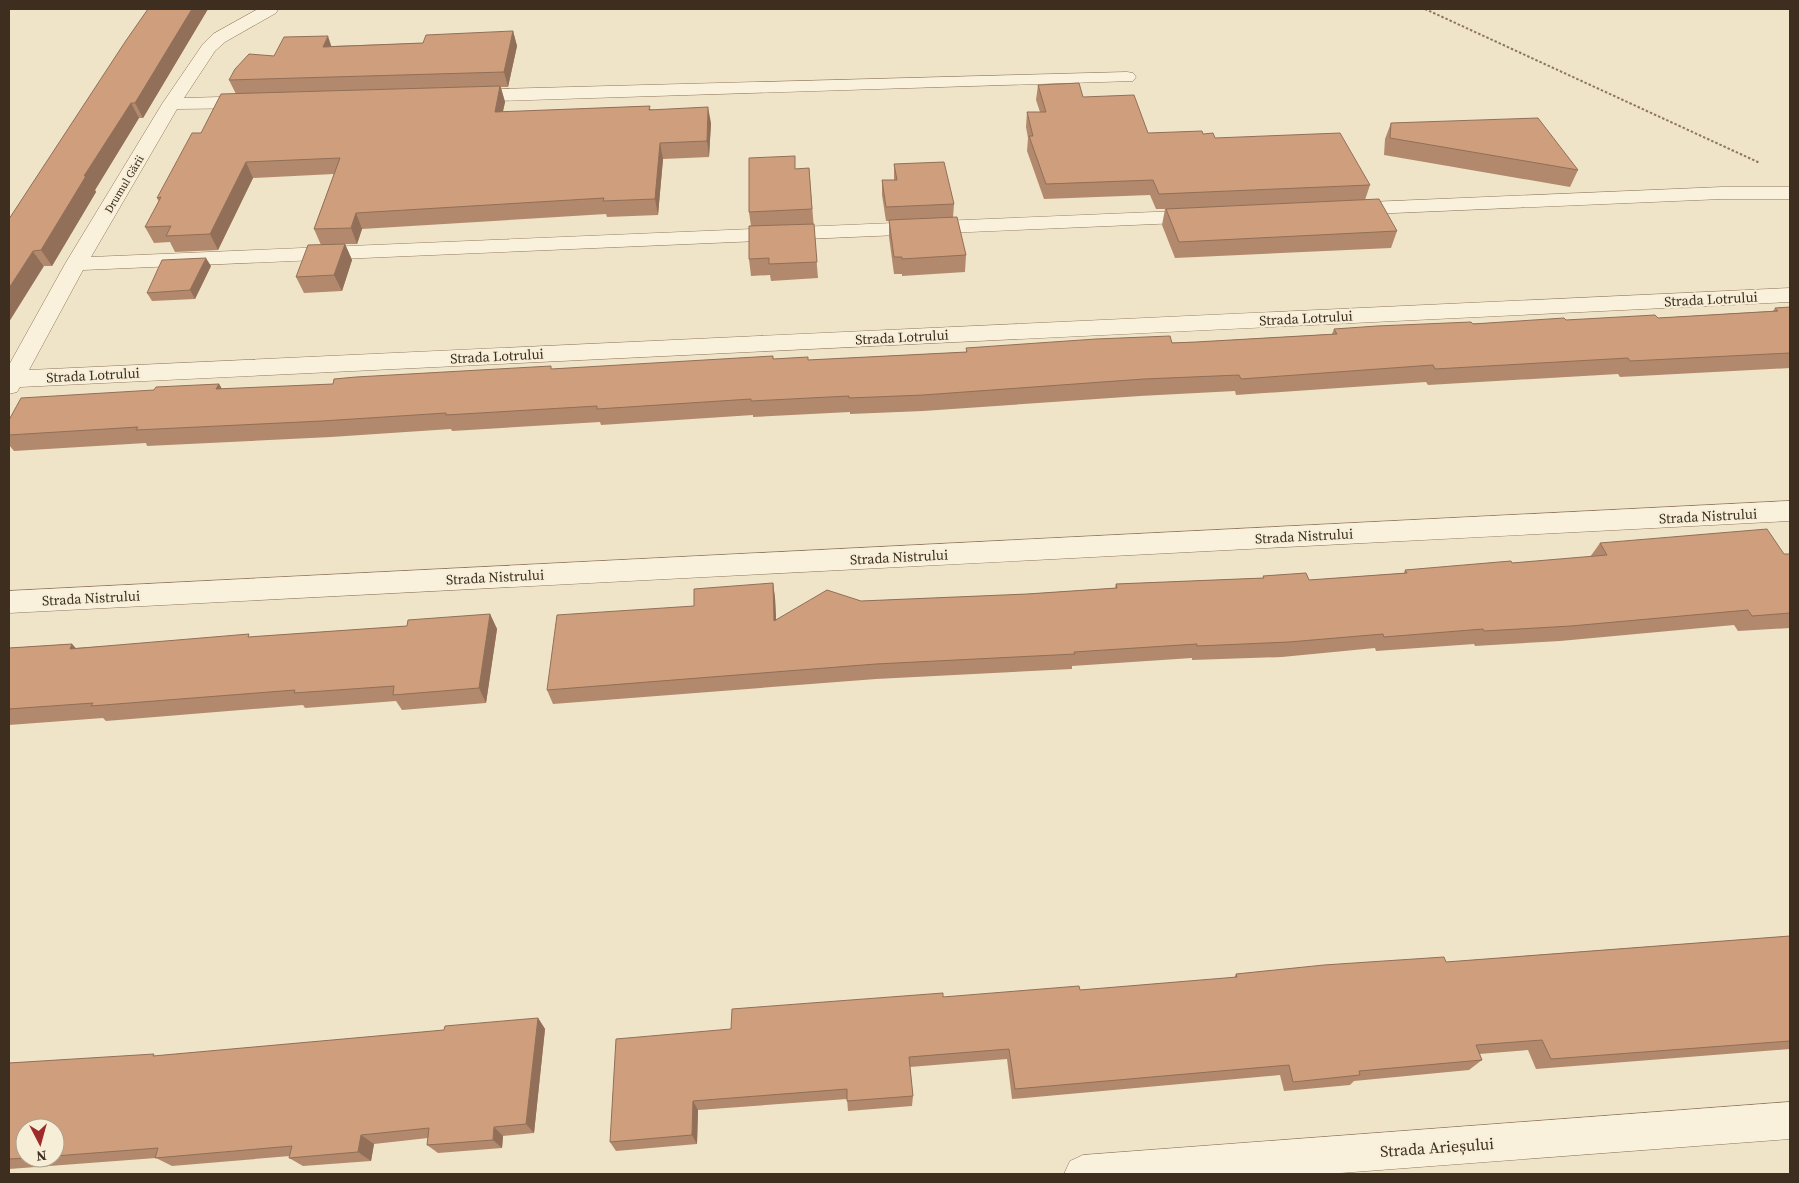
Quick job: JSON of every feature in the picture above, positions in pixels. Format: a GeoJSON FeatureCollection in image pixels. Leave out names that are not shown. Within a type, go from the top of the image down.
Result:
{"type":"FeatureCollection","features":[{"type":"Feature","properties":{"kind":"street","name":"Drumul Gării"},"geometry":{"type":"LineString","coordinates":[[11,382],[76,264],[171,104],[209,48],[220,38],[270,9]]}},
{"type":"Feature","properties":{"kind":"street"},"geometry":{"type":"LineString","coordinates":[[450,96],[1127,77]]}},
{"type":"Feature","properties":{"kind":"street"},"geometry":{"type":"LineString","coordinates":[[171,104],[271,101]]}},
{"type":"Feature","properties":{"kind":"street"},"geometry":{"type":"LineString","coordinates":[[1324,210],[1722,192],[1790,193]]}},
{"type":"Feature","properties":{"kind":"street"},"geometry":{"type":"LineString","coordinates":[[76,264],[1225,215]]}},
{"type":"Feature","properties":{"kind":"street","name":"Strada Lotrului"},"geometry":{"type":"LineString","coordinates":[[11,382],[1790,295]]}},
{"type":"Feature","properties":{"kind":"street","name":"Strada Nistrului"},"geometry":{"type":"LineString","coordinates":[[9,602],[1790,511]]}},
{"type":"Feature","properties":{"kind":"street","name":"Strada Arieșului"},"geometry":{"type":"LineString","coordinates":[[1083,1174],[1790,1120]]}},
{"type":"Feature","properties":{"kind":"path"},"geometry":{"type":"LineString","coordinates":[[1425,9],[1522,55],[1683,125],[1764,164]]}},
{"type":"Feature","properties":{"kind":"building"},"geometry":{"type":"Polygon","coordinates":[[[148,9],[192,9],[135,103],[131,103],[84,176],[86,176],[41,250],[33,251],[9,288],[9,219],[148,9]]]}},
{"type":"Feature","properties":{"kind":"building"},"geometry":{"type":"Polygon","coordinates":[[[513,31],[504,72],[229,80],[235,69],[249,54],[274,56],[284,37],[328,36],[323,47],[423,43],[426,35],[513,31]]]}},
{"type":"Feature","properties":{"kind":"building"},"geometry":{"type":"Polygon","coordinates":[[[1079,83],[1083,97],[1134,95],[1148,133],[1202,131],[1203,134],[1213,133],[1215,138],[1340,133],[1370,185],[1159,194],[1153,180],[1046,184],[1029,136],[1033,136],[1027,112],[1046,112],[1038,85],[1079,83]]]}},
{"type":"Feature","properties":{"kind":"building"},"geometry":{"type":"Polygon","coordinates":[[[500,86],[495,112],[650,106],[649,110],[708,107],[707,141],[660,143],[655,199],[603,201],[604,198],[356,213],[351,228],[314,229],[340,158],[246,162],[210,234],[166,236],[171,226],[145,227],[161,197],[157,198],[192,133],[201,133],[221,94],[500,86]]]}},
{"type":"Feature","properties":{"kind":"building"},"geometry":{"type":"Polygon","coordinates":[[[1538,118],[1578,170],[1390,138],[1391,123],[1538,118]]]}},
{"type":"Feature","properties":{"kind":"building"},"geometry":{"type":"Polygon","coordinates":[[[795,156],[795,169],[809,168],[812,209],[749,212],[749,158],[795,156]]]}},
{"type":"Feature","properties":{"kind":"building"},"geometry":{"type":"Polygon","coordinates":[[[944,162],[954,204],[886,207],[882,180],[897,180],[894,164],[944,162]]]}},
{"type":"Feature","properties":{"kind":"building"},"geometry":{"type":"Polygon","coordinates":[[[1379,199],[1397,231],[1179,242],[1166,209],[1379,199]]]}},
{"type":"Feature","properties":{"kind":"building"},"geometry":{"type":"Polygon","coordinates":[[[957,217],[966,255],[902,259],[902,257],[894,257],[889,220],[957,217]]]}},
{"type":"Feature","properties":{"kind":"building"},"geometry":{"type":"Polygon","coordinates":[[[814,224],[817,262],[769,264],[769,258],[749,259],[749,226],[814,224]]]}},
{"type":"Feature","properties":{"kind":"building"},"geometry":{"type":"Polygon","coordinates":[[[345,244],[334,275],[296,277],[308,245],[345,244]]]}},
{"type":"Feature","properties":{"kind":"building"},"geometry":{"type":"Polygon","coordinates":[[[206,258],[190,290],[147,293],[162,260],[206,258]]]}},
{"type":"Feature","properties":{"kind":"building"},"geometry":{"type":"Polygon","coordinates":[[[1790,307],[1790,353],[1630,361],[1628,358],[1435,369],[1433,365],[1241,379],[1239,375],[1144,379],[923,395],[849,398],[849,396],[751,401],[751,399],[597,409],[597,406],[136,430],[138,427],[9,435],[9,420],[21,398],[154,390],[156,387],[219,384],[216,389],[333,384],[334,379],[356,377],[551,366],[551,369],[773,356],[773,359],[808,357],[808,360],[967,352],[966,348],[1096,339],[1170,336],[1172,343],[1196,342],[1337,334],[1334,329],[1377,326],[1471,322],[1473,324],[1655,315],[1658,318],[1778,311],[1775,308],[1790,307]]]}},
{"type":"Feature","properties":{"kind":"building"},"geometry":{"type":"Polygon","coordinates":[[[1767,529],[1784,554],[1790,554],[1790,613],[1752,616],[1748,610],[1571,626],[1484,631],[1483,629],[1384,637],[1383,634],[1289,642],[1197,646],[1197,644],[1074,652],[1075,654],[876,664],[547,690],[557,615],[694,606],[694,589],[773,583],[774,621],[827,590],[861,601],[1027,594],[1117,588],[1116,584],[1264,578],[1263,576],[1306,573],[1309,580],[1407,573],[1405,570],[1511,561],[1512,563],[1607,555],[1600,543],[1767,529]]]}},
{"type":"Feature","properties":{"kind":"building"},"geometry":{"type":"Polygon","coordinates":[[[490,614],[479,688],[393,695],[394,686],[294,693],[295,690],[91,706],[93,703],[9,709],[9,648],[72,644],[70,649],[249,634],[248,637],[407,626],[408,620],[490,614]]]}},
{"type":"Feature","properties":{"kind":"building"},"geometry":{"type":"Polygon","coordinates":[[[1790,936],[1790,1041],[1551,1059],[1542,1040],[1476,1045],[1482,1060],[1359,1071],[1360,1075],[1293,1082],[1289,1065],[1015,1089],[1009,1049],[909,1057],[913,1096],[847,1101],[847,1089],[693,1101],[692,1135],[610,1142],[616,1039],[731,1029],[732,1009],[943,993],[943,997],[1079,986],[1080,990],[1237,977],[1236,974],[1324,965],[1444,957],[1446,962],[1790,936]]]}},
{"type":"Feature","properties":{"kind":"building"},"geometry":{"type":"Polygon","coordinates":[[[538,1018],[526,1124],[494,1127],[493,1140],[427,1145],[429,1128],[361,1135],[358,1152],[289,1158],[292,1146],[155,1158],[158,1148],[65,1155],[65,1118],[15,1118],[15,1159],[9,1159],[9,1063],[154,1054],[153,1056],[444,1030],[445,1026],[538,1018]]]}}]}
